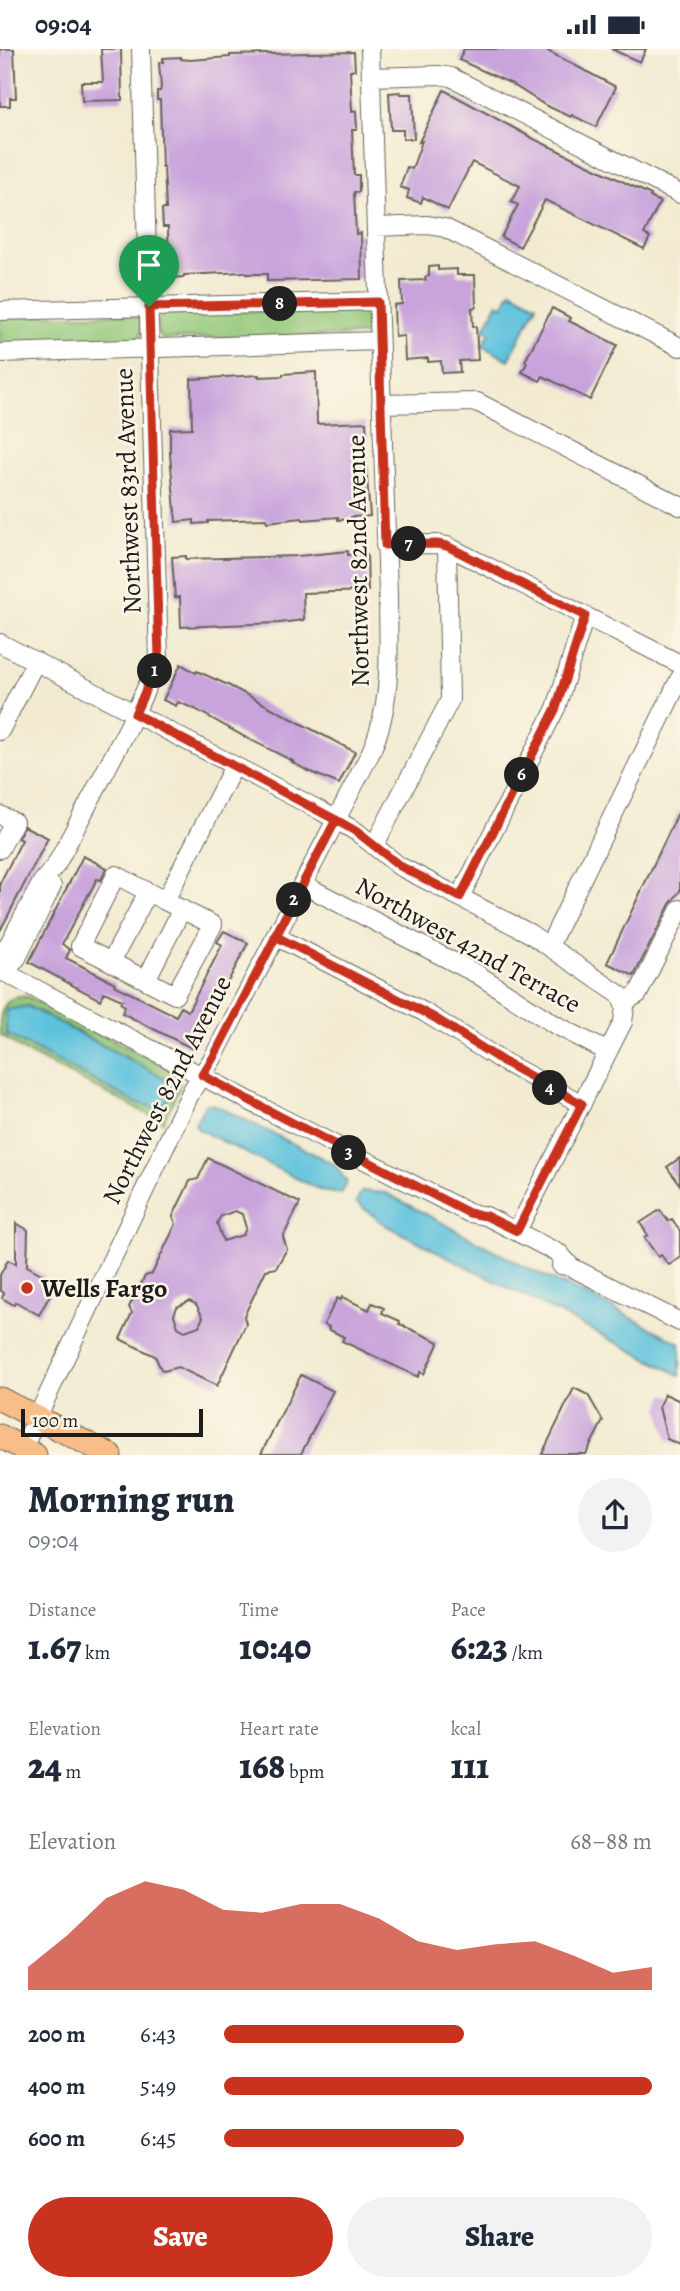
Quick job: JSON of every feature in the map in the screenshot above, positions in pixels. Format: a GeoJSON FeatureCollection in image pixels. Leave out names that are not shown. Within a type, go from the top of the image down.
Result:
{"type":"FeatureCollection","features":[{"type":"Feature","properties":{"kind":"main road"},"geometry":{"type":"LineString","coordinates":[[0,1399],[110,1454]]}},
{"type":"Feature","properties":{"kind":"main road"},"geometry":{"type":"LineString","coordinates":[[0,1436],[23,1453]]}},
{"type":"Feature","properties":{"kind":"street","name":"Northwest 83rd Avenue"},"geometry":{"type":"LineString","coordinates":[[3,971],[5,951],[41,882],[56,865],[135,714],[159,660],[141,49]]}},
{"type":"Feature","properties":{"kind":"street","name":"Northwest 82nd Avenue"},"geometry":{"type":"LineString","coordinates":[[23,1453],[192,1090],[375,745],[386,706],[389,675],[370,49]]}},
{"type":"Feature","properties":{"kind":"street"},"geometry":{"type":"LineString","coordinates":[[372,77],[451,77],[680,194]]}},
{"type":"Feature","properties":{"kind":"street"},"geometry":{"type":"LineString","coordinates":[[376,227],[428,225],[449,229],[680,347]]}},
{"type":"Feature","properties":{"kind":"street"},"geometry":{"type":"LineString","coordinates":[[0,311],[378,302]]}},
{"type":"Feature","properties":{"kind":"street"},"geometry":{"type":"LineString","coordinates":[[0,353],[379,341]]}},
{"type":"Feature","properties":{"kind":"street"},"geometry":{"type":"LineString","coordinates":[[381,404],[477,403],[680,506]]}},
{"type":"Feature","properties":{"kind":"street"},"geometry":{"type":"LineString","coordinates":[[385,545],[447,546],[680,664]]}},
{"type":"Feature","properties":{"kind":"street"},"geometry":{"type":"LineString","coordinates":[[374,846],[450,700],[447,546]]}},
{"type":"Feature","properties":{"kind":"street"},"geometry":{"type":"LineString","coordinates":[[460,897],[556,708],[585,616]]}},
{"type":"Feature","properties":{"kind":"street"},"geometry":{"type":"LineString","coordinates":[[0,643],[336,820],[357,832],[400,866],[520,928],[617,992],[624,1002],[625,1016],[517,1231]]}},
{"type":"Feature","properties":{"kind":"street"},"geometry":{"type":"LineString","coordinates":[[0,731],[36,661]]}},
{"type":"Feature","properties":{"kind":"street"},"geometry":{"type":"LineString","coordinates":[[548,946],[680,678]]}},
{"type":"Feature","properties":{"kind":"street"},"geometry":{"type":"LineString","coordinates":[[165,901],[234,766]]}},
{"type":"Feature","properties":{"kind":"street"},"geometry":{"type":"LineString","coordinates":[[0,815],[14,822],[0,849]]}},
{"type":"Feature","properties":{"kind":"street"},"geometry":{"type":"LineString","coordinates":[[116,875],[148,892],[213,925],[176,995],[80,946],[116,875]]}},
{"type":"Feature","properties":{"kind":"street","name":"Northwest 42nd Terrace"},"geometry":{"type":"LineString","coordinates":[[302,884],[477,974],[554,1024],[608,1052]]}},
{"type":"Feature","properties":{"kind":"street"},"geometry":{"type":"LineString","coordinates":[[111,962],[148,892]]}},
{"type":"Feature","properties":{"kind":"street"},"geometry":{"type":"LineString","coordinates":[[146,980],[182,909]]}},
{"type":"Feature","properties":{"kind":"street"},"geometry":{"type":"LineString","coordinates":[[624,1002],[635,996],[640,989],[680,909]]}},
{"type":"Feature","properties":{"kind":"street"},"geometry":{"type":"LineString","coordinates":[[275,936],[435,1018],[504,1062],[582,1104]]}},
{"type":"Feature","properties":{"kind":"street"},"geometry":{"type":"LineString","coordinates":[[3,971],[469,1213],[486,1216],[517,1231],[561,1254],[571,1267]]}},
{"type":"Feature","properties":{"kind":"street"},"geometry":{"type":"LineString","coordinates":[[469,1213],[482,1226],[680,1322]]}},
{"type":"Feature","properties":{"kind":"green space"},"geometry":{"type":"Polygon","coordinates":[[[364,308],[370,313],[371,329],[366,335],[163,339],[157,332],[158,321],[164,313],[364,308]]]}},
{"type":"Feature","properties":{"kind":"green space"},"geometry":{"type":"Polygon","coordinates":[[[132,314],[141,320],[142,328],[140,336],[131,344],[0,349],[0,316],[132,314]]]}},
{"type":"Feature","properties":{"kind":"green space"},"geometry":{"type":"Polygon","coordinates":[[[18,996],[28,997],[169,1068],[180,1083],[163,1122],[24,1051],[0,1034],[2,1011],[18,996]],[[28,1006],[171,1088],[163,1077],[28,1006]]]}},
{"type":"Feature","properties":{"kind":"water"},"geometry":{"type":"Polygon","coordinates":[[[511,291],[537,305],[509,360],[482,346],[490,333],[484,329],[498,303],[503,306],[511,291]]]}},
{"type":"Feature","properties":{"kind":"water"},"geometry":{"type":"Polygon","coordinates":[[[27,1006],[163,1077],[171,1088],[169,1098],[161,1107],[156,1108],[136,1103],[6,1034],[6,1010],[27,1006]]]}},
{"type":"Feature","properties":{"kind":"water"},"geometry":{"type":"Polygon","coordinates":[[[206,1104],[213,1104],[334,1164],[347,1182],[341,1194],[322,1191],[198,1129],[195,1123],[206,1104]]]}},
{"type":"Feature","properties":{"kind":"water"},"geometry":{"type":"Polygon","coordinates":[[[362,1191],[386,1193],[531,1270],[680,1343],[680,1375],[385,1225],[356,1202],[362,1191]]]}},
{"type":"Feature","properties":{"kind":"building"},"geometry":{"type":"Polygon","coordinates":[[[0,49],[14,49],[16,98],[10,98],[10,106],[0,106],[0,49]]]}},
{"type":"Feature","properties":{"kind":"building"},"geometry":{"type":"Polygon","coordinates":[[[101,49],[121,49],[122,100],[82,101],[81,82],[103,82],[101,49]]]}},
{"type":"Feature","properties":{"kind":"building"},"geometry":{"type":"Polygon","coordinates":[[[464,49],[544,49],[616,87],[596,127],[545,105],[510,83],[459,60],[464,49]]]}},
{"type":"Feature","properties":{"kind":"building"},"geometry":{"type":"Polygon","coordinates":[[[611,49],[646,49],[640,62],[611,49]]]}},
{"type":"Feature","properties":{"kind":"building"},"geometry":{"type":"Polygon","coordinates":[[[354,52],[355,70],[350,70],[352,112],[356,111],[357,130],[352,130],[354,175],[359,175],[359,192],[354,192],[356,234],[361,233],[362,279],[267,281],[267,274],[245,272],[169,278],[168,227],[163,227],[162,209],[166,209],[160,100],[157,100],[157,91],[160,91],[161,87],[159,63],[163,62],[163,58],[181,57],[190,60],[230,55],[354,52]]]}},
{"type":"Feature","properties":{"kind":"building"},"geometry":{"type":"Polygon","coordinates":[[[444,90],[660,202],[644,234],[650,237],[644,249],[545,200],[520,247],[501,237],[518,205],[511,202],[520,186],[472,162],[448,210],[423,197],[421,203],[407,198],[409,190],[400,187],[407,167],[412,169],[422,141],[419,142],[444,90]]]}},
{"type":"Feature","properties":{"kind":"building"},"geometry":{"type":"Polygon","coordinates":[[[389,93],[412,94],[414,139],[403,139],[403,130],[391,130],[389,93]]]}},
{"type":"Feature","properties":{"kind":"building"},"geometry":{"type":"Polygon","coordinates":[[[438,266],[438,270],[457,269],[457,275],[475,275],[476,307],[472,308],[478,360],[459,361],[460,372],[442,373],[441,361],[428,362],[428,358],[405,360],[404,336],[395,337],[394,305],[402,304],[401,281],[426,280],[429,267],[438,266]]]}},
{"type":"Feature","properties":{"kind":"building"},"geometry":{"type":"Polygon","coordinates":[[[552,308],[571,318],[569,321],[617,345],[590,400],[543,376],[540,381],[522,372],[552,308]]]}},
{"type":"Feature","properties":{"kind":"building"},"geometry":{"type":"Polygon","coordinates":[[[316,372],[317,424],[366,422],[367,440],[364,440],[370,516],[338,520],[338,517],[267,522],[266,519],[194,524],[194,520],[176,522],[170,429],[192,428],[191,379],[283,376],[316,372]]]}},
{"type":"Feature","properties":{"kind":"building"},"geometry":{"type":"Polygon","coordinates":[[[348,551],[348,555],[367,554],[368,591],[303,593],[304,620],[181,627],[180,597],[175,598],[172,557],[186,556],[186,559],[298,556],[348,551]]]}},
{"type":"Feature","properties":{"kind":"building"},"geometry":{"type":"Polygon","coordinates":[[[181,664],[228,685],[355,752],[339,784],[308,771],[195,709],[178,702],[176,706],[163,700],[181,664]]]}},
{"type":"Feature","properties":{"kind":"building"},"geometry":{"type":"Polygon","coordinates":[[[680,809],[680,891],[670,904],[634,976],[607,963],[680,809]]]}},
{"type":"Feature","properties":{"kind":"building"},"geometry":{"type":"Polygon","coordinates":[[[24,826],[48,838],[0,931],[0,883],[22,840],[18,838],[24,826]]]}},
{"type":"Feature","properties":{"kind":"building"},"geometry":{"type":"Polygon","coordinates":[[[83,856],[107,868],[101,880],[97,879],[62,944],[70,950],[66,958],[115,983],[114,985],[176,1016],[181,1007],[188,1011],[222,945],[217,942],[224,931],[248,943],[193,1049],[122,1013],[125,1006],[120,1003],[122,1000],[104,992],[100,1000],[29,962],[83,856]]]}},
{"type":"Feature","properties":{"kind":"building"},"geometry":{"type":"Polygon","coordinates":[[[208,1158],[300,1203],[283,1237],[287,1249],[276,1268],[266,1270],[244,1316],[246,1324],[217,1386],[178,1367],[164,1371],[155,1356],[120,1339],[132,1313],[129,1307],[145,1276],[152,1274],[176,1224],[173,1216],[190,1181],[198,1179],[208,1158]],[[235,1211],[221,1216],[217,1223],[223,1241],[243,1235],[246,1228],[242,1214],[235,1211]],[[189,1301],[177,1307],[174,1315],[178,1327],[185,1331],[199,1326],[203,1317],[196,1304],[189,1301]]]}},
{"type":"Feature","properties":{"kind":"building"},"geometry":{"type":"Polygon","coordinates":[[[680,1158],[680,1185],[667,1167],[680,1158]]]}},
{"type":"Feature","properties":{"kind":"building"},"geometry":{"type":"Polygon","coordinates":[[[660,1210],[668,1221],[672,1219],[680,1231],[680,1258],[669,1265],[661,1255],[658,1257],[644,1237],[648,1235],[640,1223],[660,1210]]]}},
{"type":"Feature","properties":{"kind":"building","name":"Wells Fargo"},"geometry":{"type":"Polygon","coordinates":[[[16,1223],[28,1230],[27,1266],[45,1276],[43,1279],[55,1286],[39,1315],[16,1302],[14,1305],[2,1298],[4,1293],[0,1290],[0,1275],[8,1260],[16,1264],[16,1223]]]}},
{"type":"Feature","properties":{"kind":"building"},"geometry":{"type":"Polygon","coordinates":[[[342,1297],[369,1310],[372,1303],[384,1308],[382,1313],[400,1321],[399,1324],[439,1342],[424,1374],[420,1372],[418,1377],[342,1341],[344,1337],[328,1329],[324,1324],[337,1298],[341,1300],[342,1297]]]}},
{"type":"Feature","properties":{"kind":"building"},"geometry":{"type":"Polygon","coordinates":[[[301,1375],[333,1391],[301,1454],[261,1454],[301,1375]]]}},
{"type":"Feature","properties":{"kind":"building"},"geometry":{"type":"Polygon","coordinates":[[[574,1388],[588,1395],[603,1421],[586,1454],[542,1454],[574,1388]]]}},
{"type":"Feature","properties":{"kind":"building"},"geometry":{"type":"Polygon","coordinates":[[[665,1394],[680,1401],[680,1445],[667,1439],[659,1407],[665,1394]]]}},
{"type":"Feature","properties":{"kind":"place","name":"Wells Fargo"},"geometry":{"type":"Point","coordinates":[27,1288]}},
{"type":"Feature","properties":{"kind":"route"},"geometry":{"type":"LineString","coordinates":[[149,307],[159,660],[135,714],[336,820],[275,936],[213,1058],[202,1075],[469,1213],[486,1216],[517,1231],[582,1104],[518,1071],[435,1018],[275,936],[302,884],[336,820],[357,832],[400,866],[460,897],[556,708],[585,616],[447,546],[385,545],[378,302],[149,307]]}}]}
